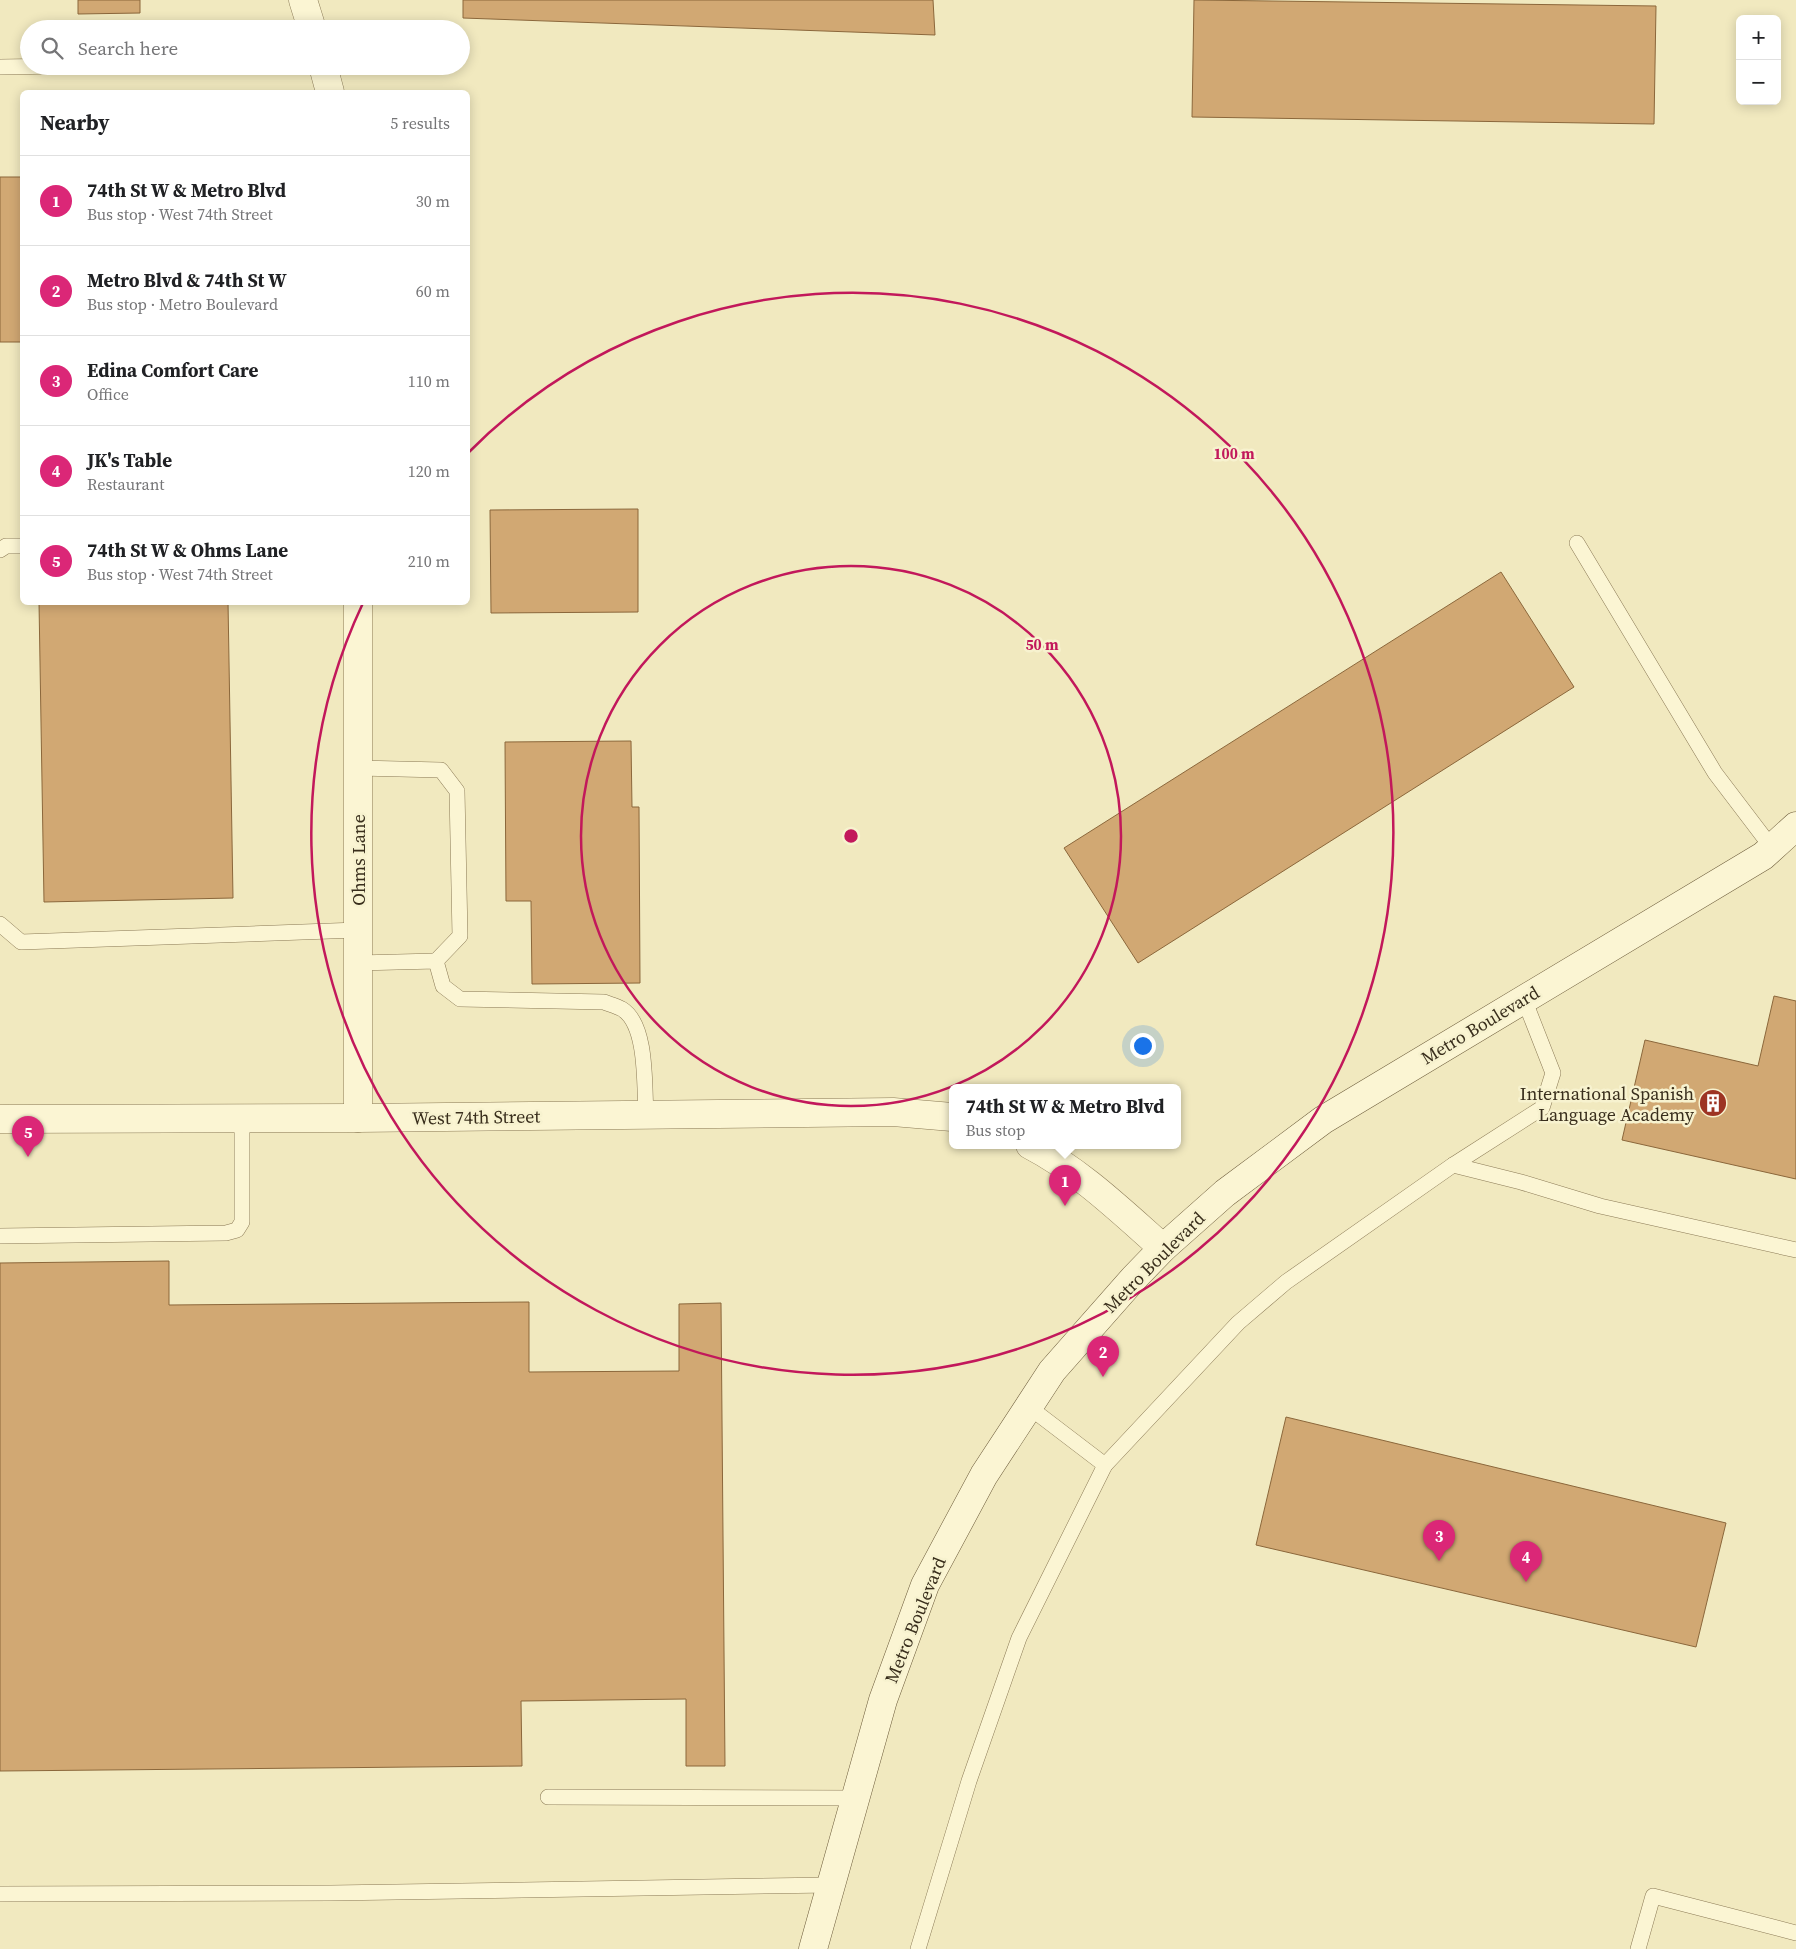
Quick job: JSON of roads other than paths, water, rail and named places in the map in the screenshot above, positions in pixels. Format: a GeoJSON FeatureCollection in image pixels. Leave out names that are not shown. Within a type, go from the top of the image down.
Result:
{"type":"FeatureCollection","features":[{"type":"Feature","properties":{"kind":"street"},"geometry":{"type":"LineString","coordinates":[[303,0],[309,20]]}},
{"type":"Feature","properties":{"kind":"street"},"geometry":{"type":"LineString","coordinates":[[325,75],[329,90]]}},
{"type":"Feature","properties":{"kind":"street","name":"Ohms Lane"},"geometry":{"type":"LineString","coordinates":[[358,605],[358,1118]]}},
{"type":"Feature","properties":{"kind":"street","name":"Metro Boulevard"},"geometry":{"type":"LineString","coordinates":[[813,1949],[883,1700],[925,1585],[984,1475],[1052,1372],[1134,1278],[1163,1248],[1225,1193],[1323,1120],[1763,856],[1796,826]]}},
{"type":"Feature","properties":{"kind":"street","name":"West 74th Street"},"geometry":{"type":"LineString","coordinates":[[0,1119],[358,1118],[893,1112],[949,1117]]}},
{"type":"Feature","properties":{"kind":"street"},"geometry":{"type":"LineString","coordinates":[[1038,1149],[1078,1174],[1163,1248]]}},
{"type":"Feature","properties":{"kind":"lane"},"geometry":{"type":"LineString","coordinates":[[0,67],[20,67]]}},
{"type":"Feature","properties":{"kind":"lane"},"geometry":{"type":"LineString","coordinates":[[1577,543],[1715,773],[1772,848]]}},
{"type":"Feature","properties":{"kind":"lane"},"geometry":{"type":"LineString","coordinates":[[0,550],[6,546],[20,546]]}},
{"type":"Feature","properties":{"kind":"lane"},"geometry":{"type":"LineString","coordinates":[[358,768],[441,770],[457,791],[460,936],[436,961],[358,963]]}},
{"type":"Feature","properties":{"kind":"lane"},"geometry":{"type":"LineString","coordinates":[[0,924],[21,942],[358,930]]}},
{"type":"Feature","properties":{"kind":"lane"},"geometry":{"type":"LineString","coordinates":[[436,961],[443,986],[460,999],[604,1002],[622,1009],[634,1021],[641,1041],[646,1115]]}},
{"type":"Feature","properties":{"kind":"lane"},"geometry":{"type":"LineString","coordinates":[[918,1949],[969,1781],[1019,1638],[1105,1465],[1238,1323],[1286,1282],[1453,1165],[1542,1108],[1553,1073],[1524,999]]}},
{"type":"Feature","properties":{"kind":"lane"},"geometry":{"type":"LineString","coordinates":[[0,1236],[226,1233],[237,1230],[242,1222],[242,1118]]}},
{"type":"Feature","properties":{"kind":"lane"},"geometry":{"type":"LineString","coordinates":[[1453,1165],[1600,1206],[1796,1250]]}},
{"type":"Feature","properties":{"kind":"lane"},"geometry":{"type":"LineString","coordinates":[[1029,1407],[1105,1465]]}},
{"type":"Feature","properties":{"kind":"lane"},"geometry":{"type":"LineString","coordinates":[[548,1797],[856,1798]]}},
{"type":"Feature","properties":{"kind":"lane"},"geometry":{"type":"LineString","coordinates":[[0,1894],[331,1893],[831,1885]]}},
{"type":"Feature","properties":{"kind":"lane"},"geometry":{"type":"LineString","coordinates":[[1638,1949],[1653,1896],[1796,1933]]}},
{"type":"Feature","properties":{"kind":"place","name":"International Spanish Language Academy"},"geometry":{"type":"Point","coordinates":[1713,1103]}},
{"type":"Feature","properties":{"kind":"place","name":"74th St W & Ohms Lane"},"geometry":{"type":"Point","coordinates":[28,1157]}},
{"type":"Feature","properties":{"kind":"place","name":"74th St W & Metro Blvd"},"geometry":{"type":"Point","coordinates":[1065,1206]}},
{"type":"Feature","properties":{"kind":"place","name":"Metro Blvd & 74th St W"},"geometry":{"type":"Point","coordinates":[1103,1377]}},
{"type":"Feature","properties":{"kind":"place","name":"Edina Comfort Care"},"geometry":{"type":"Point","coordinates":[1439,1561]}},
{"type":"Feature","properties":{"kind":"place","name":"JK's Table"},"geometry":{"type":"Point","coordinates":[1526,1582]}}]}
